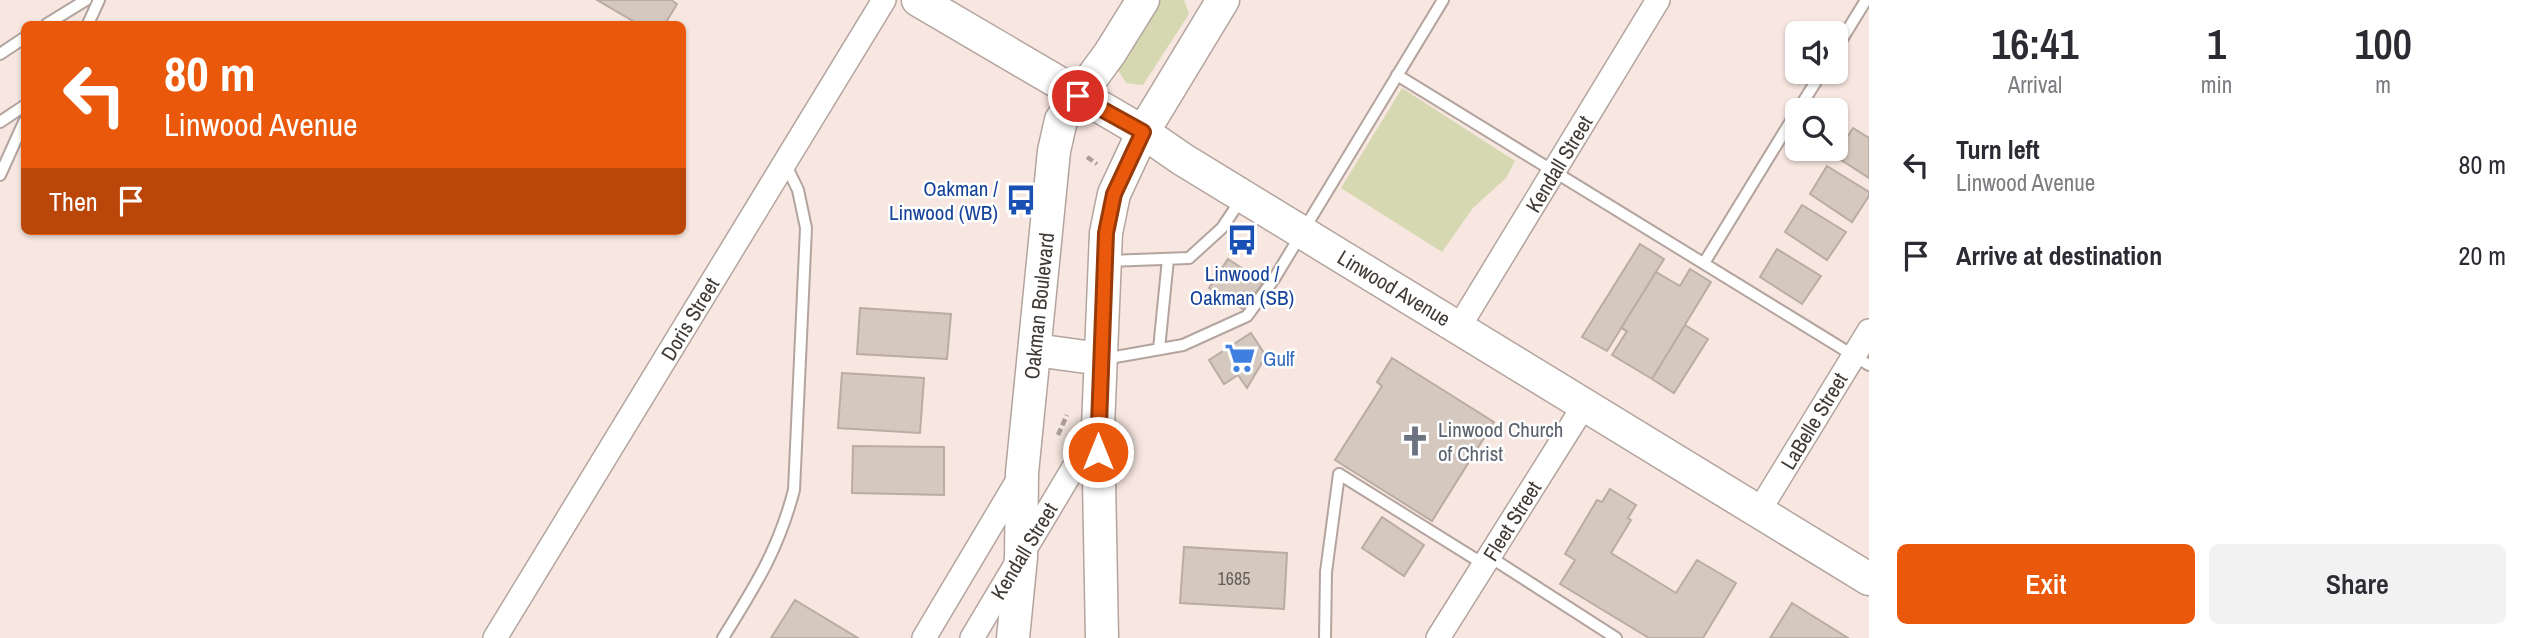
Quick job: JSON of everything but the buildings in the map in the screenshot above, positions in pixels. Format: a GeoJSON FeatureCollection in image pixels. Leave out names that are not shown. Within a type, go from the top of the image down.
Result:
{"type":"FeatureCollection","features":[{"type":"Feature","properties":{"kind":"street","name":"Doris Street"},"geometry":{"type":"LineString","coordinates":[[495,638],[884,0]]}},
{"type":"Feature","properties":{"kind":"street","name":"Linwood Avenue"},"geometry":{"type":"LineString","coordinates":[[918,0],[1143,132],[1182,159],[1869,579]]}},
{"type":"Feature","properties":{"kind":"street","name":"Oakman Boulevard"},"geometry":{"type":"LineString","coordinates":[[1013,638],[1021,557],[1022,473],[1054,151],[1061,120],[1110,53],[1143,0]]}},
{"type":"Feature","properties":{"kind":"street"},"geometry":{"type":"LineString","coordinates":[[1102,638],[1098,427],[1106,233],[1114,194],[1143,132],[1223,0]]}},
{"type":"Feature","properties":{"kind":"street","name":"Kendall Street"},"geometry":{"type":"LineString","coordinates":[[1459,327],[1658,0]]}},
{"type":"Feature","properties":{"kind":"street","name":"LaBelle Street"},"geometry":{"type":"LineString","coordinates":[[1759,511],[1861,361],[1869,331]]}},
{"type":"Feature","properties":{"kind":"street"},"geometry":{"type":"LineString","coordinates":[[1035,350],[1101,359]]}},
{"type":"Feature","properties":{"kind":"street","name":"Fleet Street"},"geometry":{"type":"LineString","coordinates":[[1438,638],[1585,404]]}},
{"type":"Feature","properties":{"kind":"street","name":"Kendall Street"},"geometry":{"type":"LineString","coordinates":[[972,638],[1098,427]]}},
{"type":"Feature","properties":{"kind":"street","name":"Kendall Street"},"geometry":{"type":"LineString","coordinates":[[924,638],[1022,473]]}},
{"type":"Feature","properties":{"kind":"lane"},"geometry":{"type":"LineString","coordinates":[[52,21],[86,0]]}},
{"type":"Feature","properties":{"kind":"lane"},"geometry":{"type":"LineString","coordinates":[[89,21],[99,0]]}},
{"type":"Feature","properties":{"kind":"lane"},"geometry":{"type":"LineString","coordinates":[[1101,359],[1183,345],[1247,316],[1275,279],[1443,0]]}},
{"type":"Feature","properties":{"kind":"lane"},"geometry":{"type":"LineString","coordinates":[[1848,29],[1866,0]]}},
{"type":"Feature","properties":{"kind":"lane"},"geometry":{"type":"LineString","coordinates":[[0,54],[21,40]]}},
{"type":"Feature","properties":{"kind":"lane"},"geometry":{"type":"LineString","coordinates":[[1397,75],[1861,361]]}},
{"type":"Feature","properties":{"kind":"lane"},"geometry":{"type":"LineString","coordinates":[[0,122],[21,108]]}},
{"type":"Feature","properties":{"kind":"lane"},"geometry":{"type":"LineString","coordinates":[[0,175],[21,129]]}},
{"type":"Feature","properties":{"kind":"lane"},"geometry":{"type":"LineString","coordinates":[[1704,263],[1785,132]]}},
{"type":"Feature","properties":{"kind":"lane"},"geometry":{"type":"LineString","coordinates":[[723,638],[763,574],[785,526],[794,490],[806,228],[797,190],[785,163]]}},
{"type":"Feature","properties":{"kind":"lane"},"geometry":{"type":"LineString","coordinates":[[1105,261],[1189,258],[1222,228],[1244,195]]}},
{"type":"Feature","properties":{"kind":"lane"},"geometry":{"type":"LineString","coordinates":[[1159,349],[1168,259]]}},
{"type":"Feature","properties":{"kind":"lane"},"geometry":{"type":"LineString","coordinates":[[1325,638],[1326,572],[1339,474],[1616,638]]}},
{"type":"Feature","properties":{"kind":"path"},"geometry":{"type":"LineString","coordinates":[[1087,157],[1098,164]]}},
{"type":"Feature","properties":{"kind":"green space"},"geometry":{"type":"Polygon","coordinates":[[[1160,0],[1184,0],[1189,14],[1143,85],[1126,83],[1118,70],[1160,0]]]}},
{"type":"Feature","properties":{"kind":"green space"},"geometry":{"type":"Polygon","coordinates":[[[1402,88],[1515,161],[1506,178],[1473,208],[1442,252],[1341,188],[1402,88]]]}},
{"type":"Feature","properties":{"kind":"place","name":"Oakman / Linwood (WB)"},"geometry":{"type":"Point","coordinates":[1021,200]}},
{"type":"Feature","properties":{"kind":"place","name":"Linwood / Oakman (SB)"},"geometry":{"type":"Point","coordinates":[1242,240]}},
{"type":"Feature","properties":{"kind":"place","name":"Gulf"},"geometry":{"type":"Point","coordinates":[1240,358]}},
{"type":"Feature","properties":{"kind":"place","name":"Linwood Church of Christ"},"geometry":{"type":"Point","coordinates":[1415,441]}},
{"type":"Feature","properties":{"kind":"route"},"geometry":{"type":"LineString","coordinates":[[1078,96],[1143,132],[1114,194],[1106,233],[1098,452]]}}]}
